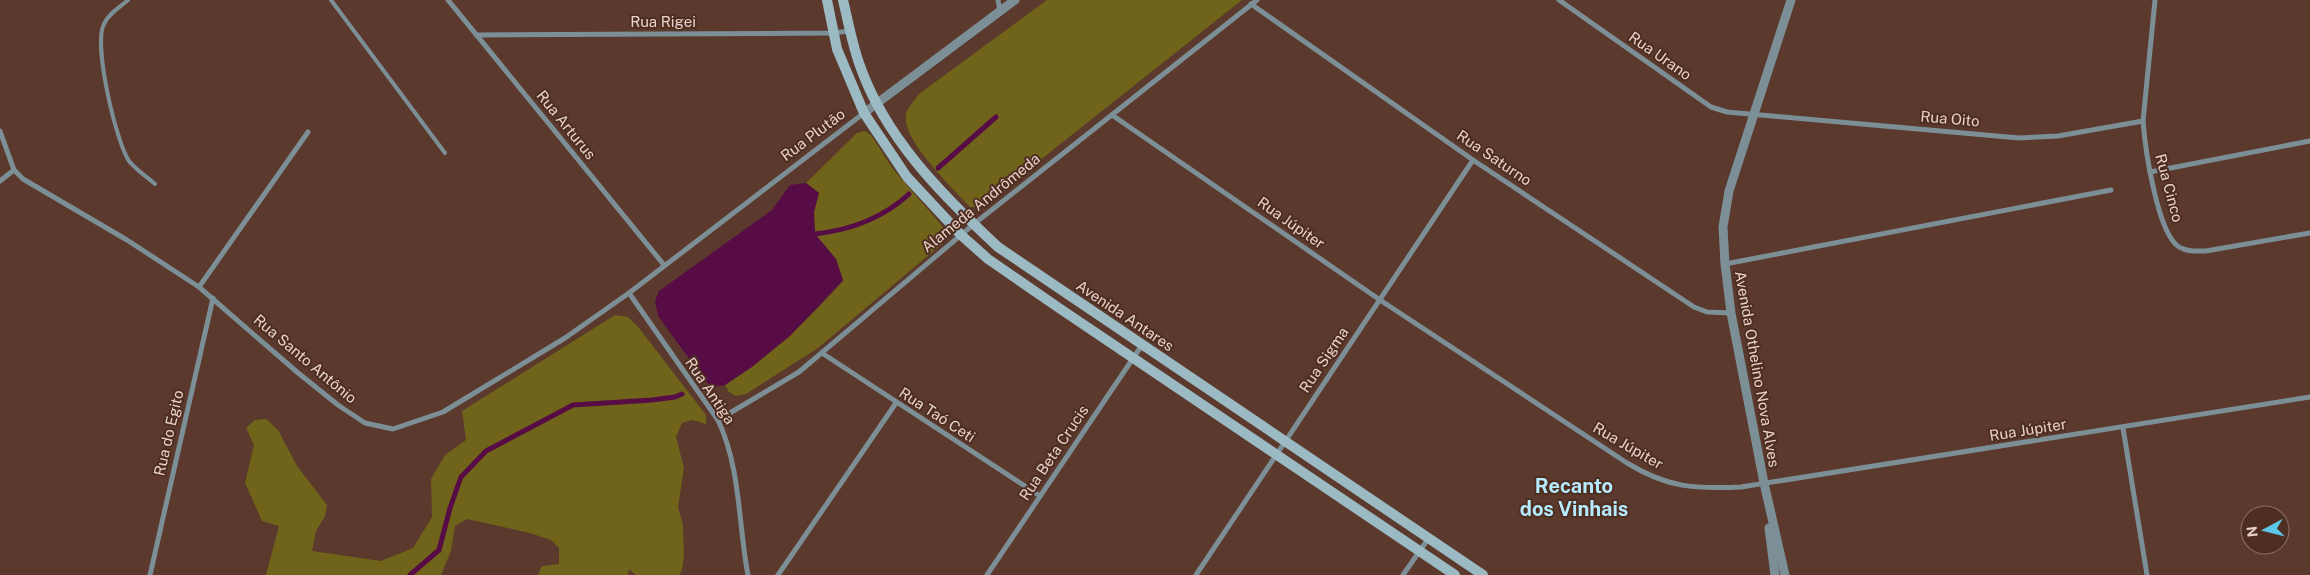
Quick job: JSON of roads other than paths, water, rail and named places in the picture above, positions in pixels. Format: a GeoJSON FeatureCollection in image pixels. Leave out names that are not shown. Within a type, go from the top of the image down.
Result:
{"type":"FeatureCollection","features":[{"type":"Feature","properties":{"kind":"main road","name":"Avenida Antares"},"geometry":{"type":"LineString","coordinates":[[827,0],[833,33],[847,78],[864,113],[907,177],[961,235],[988,259],[1455,575]]}},
{"type":"Feature","properties":{"kind":"main road","name":"Avenida Antares"},"geometry":{"type":"LineString","coordinates":[[843,0],[859,64],[877,104],[893,130],[914,160],[945,196],[998,247],[1483,575]]}},
{"type":"Feature","properties":{"kind":"street","name":"Rua Arturus"},"geometry":{"type":"LineString","coordinates":[[448,0],[664,265]]}},
{"type":"Feature","properties":{"kind":"street"},"geometry":{"type":"LineString","coordinates":[[998,0],[1000,12]]}},
{"type":"Feature","properties":{"kind":"street","name":"Rua Plutão"},"geometry":{"type":"LineString","coordinates":[[629,294],[664,265],[1015,0]]}},
{"type":"Feature","properties":{"kind":"street","name":"Alameda Andrômeda"},"geometry":{"type":"LineString","coordinates":[[718,420],[799,372],[974,224],[1257,0]]}},
{"type":"Feature","properties":{"kind":"street","name":"Rua Urano"},"geometry":{"type":"LineString","coordinates":[[1559,0],[1711,107],[1727,112],[1754,114]]}},
{"type":"Feature","properties":{"kind":"street","name":"Avenida Othelino Nova Alves"},"geometry":{"type":"LineString","coordinates":[[1785,575],[1764,483],[1730,313],[1725,264],[1725,211],[1791,0]]}},
{"type":"Feature","properties":{"kind":"street","name":"Rua Cinco"},"geometry":{"type":"LineString","coordinates":[[2155,0],[2144,121],[2150,172],[2162,221],[2171,239],[2178,246],[2191,251],[2206,251],[2310,234]]}},
{"type":"Feature","properties":{"kind":"street","name":"Rua Saturno"},"geometry":{"type":"LineString","coordinates":[[1251,4],[1474,160],[1694,307],[1707,312],[1730,313]]}},
{"type":"Feature","properties":{"kind":"street","name":"Rua Rigei"},"geometry":{"type":"LineString","coordinates":[[476,36],[833,33],[850,31]]}},
{"type":"Feature","properties":{"kind":"street","name":"Rua Oito"},"geometry":{"type":"LineString","coordinates":[[1754,114],[2019,138],[2058,136],[2144,121]]}},
{"type":"Feature","properties":{"kind":"street","name":"Rua Júpiter"},"geometry":{"type":"LineString","coordinates":[[1112,115],[1380,300],[1643,472],[1683,487],[1741,487],[2310,397]]}},
{"type":"Feature","properties":{"kind":"street"},"geometry":{"type":"LineString","coordinates":[[0,131],[14,170],[0,181]]}},
{"type":"Feature","properties":{"kind":"street"},"geometry":{"type":"LineString","coordinates":[[199,286],[308,132]]}},
{"type":"Feature","properties":{"kind":"street"},"geometry":{"type":"LineString","coordinates":[[2150,172],[2310,141]]}},
{"type":"Feature","properties":{"kind":"street","name":"Rua Sigma"},"geometry":{"type":"LineString","coordinates":[[1196,575],[1474,160]]}},
{"type":"Feature","properties":{"kind":"street","name":"Rua Santo Antônio"},"geometry":{"type":"LineString","coordinates":[[14,170],[33,186],[127,240],[199,286],[297,372],[338,405],[365,423],[393,429],[443,412],[556,343],[629,294]]}},
{"type":"Feature","properties":{"kind":"street"},"geometry":{"type":"LineString","coordinates":[[1725,264],[2111,190]]}},
{"type":"Feature","properties":{"kind":"street","name":"Rua Antiga"},"geometry":{"type":"LineString","coordinates":[[629,294],[718,420],[730,450],[748,575]]}},
{"type":"Feature","properties":{"kind":"street","name":"Rua do Egito"},"geometry":{"type":"LineString","coordinates":[[150,575],[213,298]]}},
{"type":"Feature","properties":{"kind":"street","name":"Rua Beta Crucis"},"geometry":{"type":"LineString","coordinates":[[987,575],[1142,345]]}},
{"type":"Feature","properties":{"kind":"street","name":"Rua Taó Ceti"},"geometry":{"type":"LineString","coordinates":[[822,353],[1040,496]]}},
{"type":"Feature","properties":{"kind":"street"},"geometry":{"type":"LineString","coordinates":[[778,575],[896,403]]}},
{"type":"Feature","properties":{"kind":"street"},"geometry":{"type":"LineString","coordinates":[[2123,428],[2147,575]]}},
{"type":"Feature","properties":{"kind":"street","name":"Avenida Othelino Nova Alves"},"geometry":{"type":"LineString","coordinates":[[1764,483],[1774,575]]}},
{"type":"Feature","properties":{"kind":"street"},"geometry":{"type":"LineString","coordinates":[[1403,575],[1428,538]]}},
{"type":"Feature","properties":{"kind":"lane"},"geometry":{"type":"LineString","coordinates":[[128,0],[103,25],[100,35],[102,57],[115,128],[129,161],[155,184]]}},
{"type":"Feature","properties":{"kind":"lane"},"geometry":{"type":"LineString","coordinates":[[331,0],[445,154]]}},
{"type":"Feature","properties":{"kind":"waterway"},"geometry":{"type":"LineString","coordinates":[[938,168],[996,117]]}},
{"type":"Feature","properties":{"kind":"waterway"},"geometry":{"type":"LineString","coordinates":[[815,234],[841,230],[877,217],[909,194]]}},
{"type":"Feature","properties":{"kind":"waterway"},"geometry":{"type":"LineString","coordinates":[[410,575],[439,550],[450,508],[461,477],[486,451],[573,405],[652,400],[675,397],[682,394]]}},
{"type":"Feature","properties":{"kind":"district","name":"Recanto dos Vinhais"},"geometry":{"type":"Point","coordinates":[1574,498]}}]}
